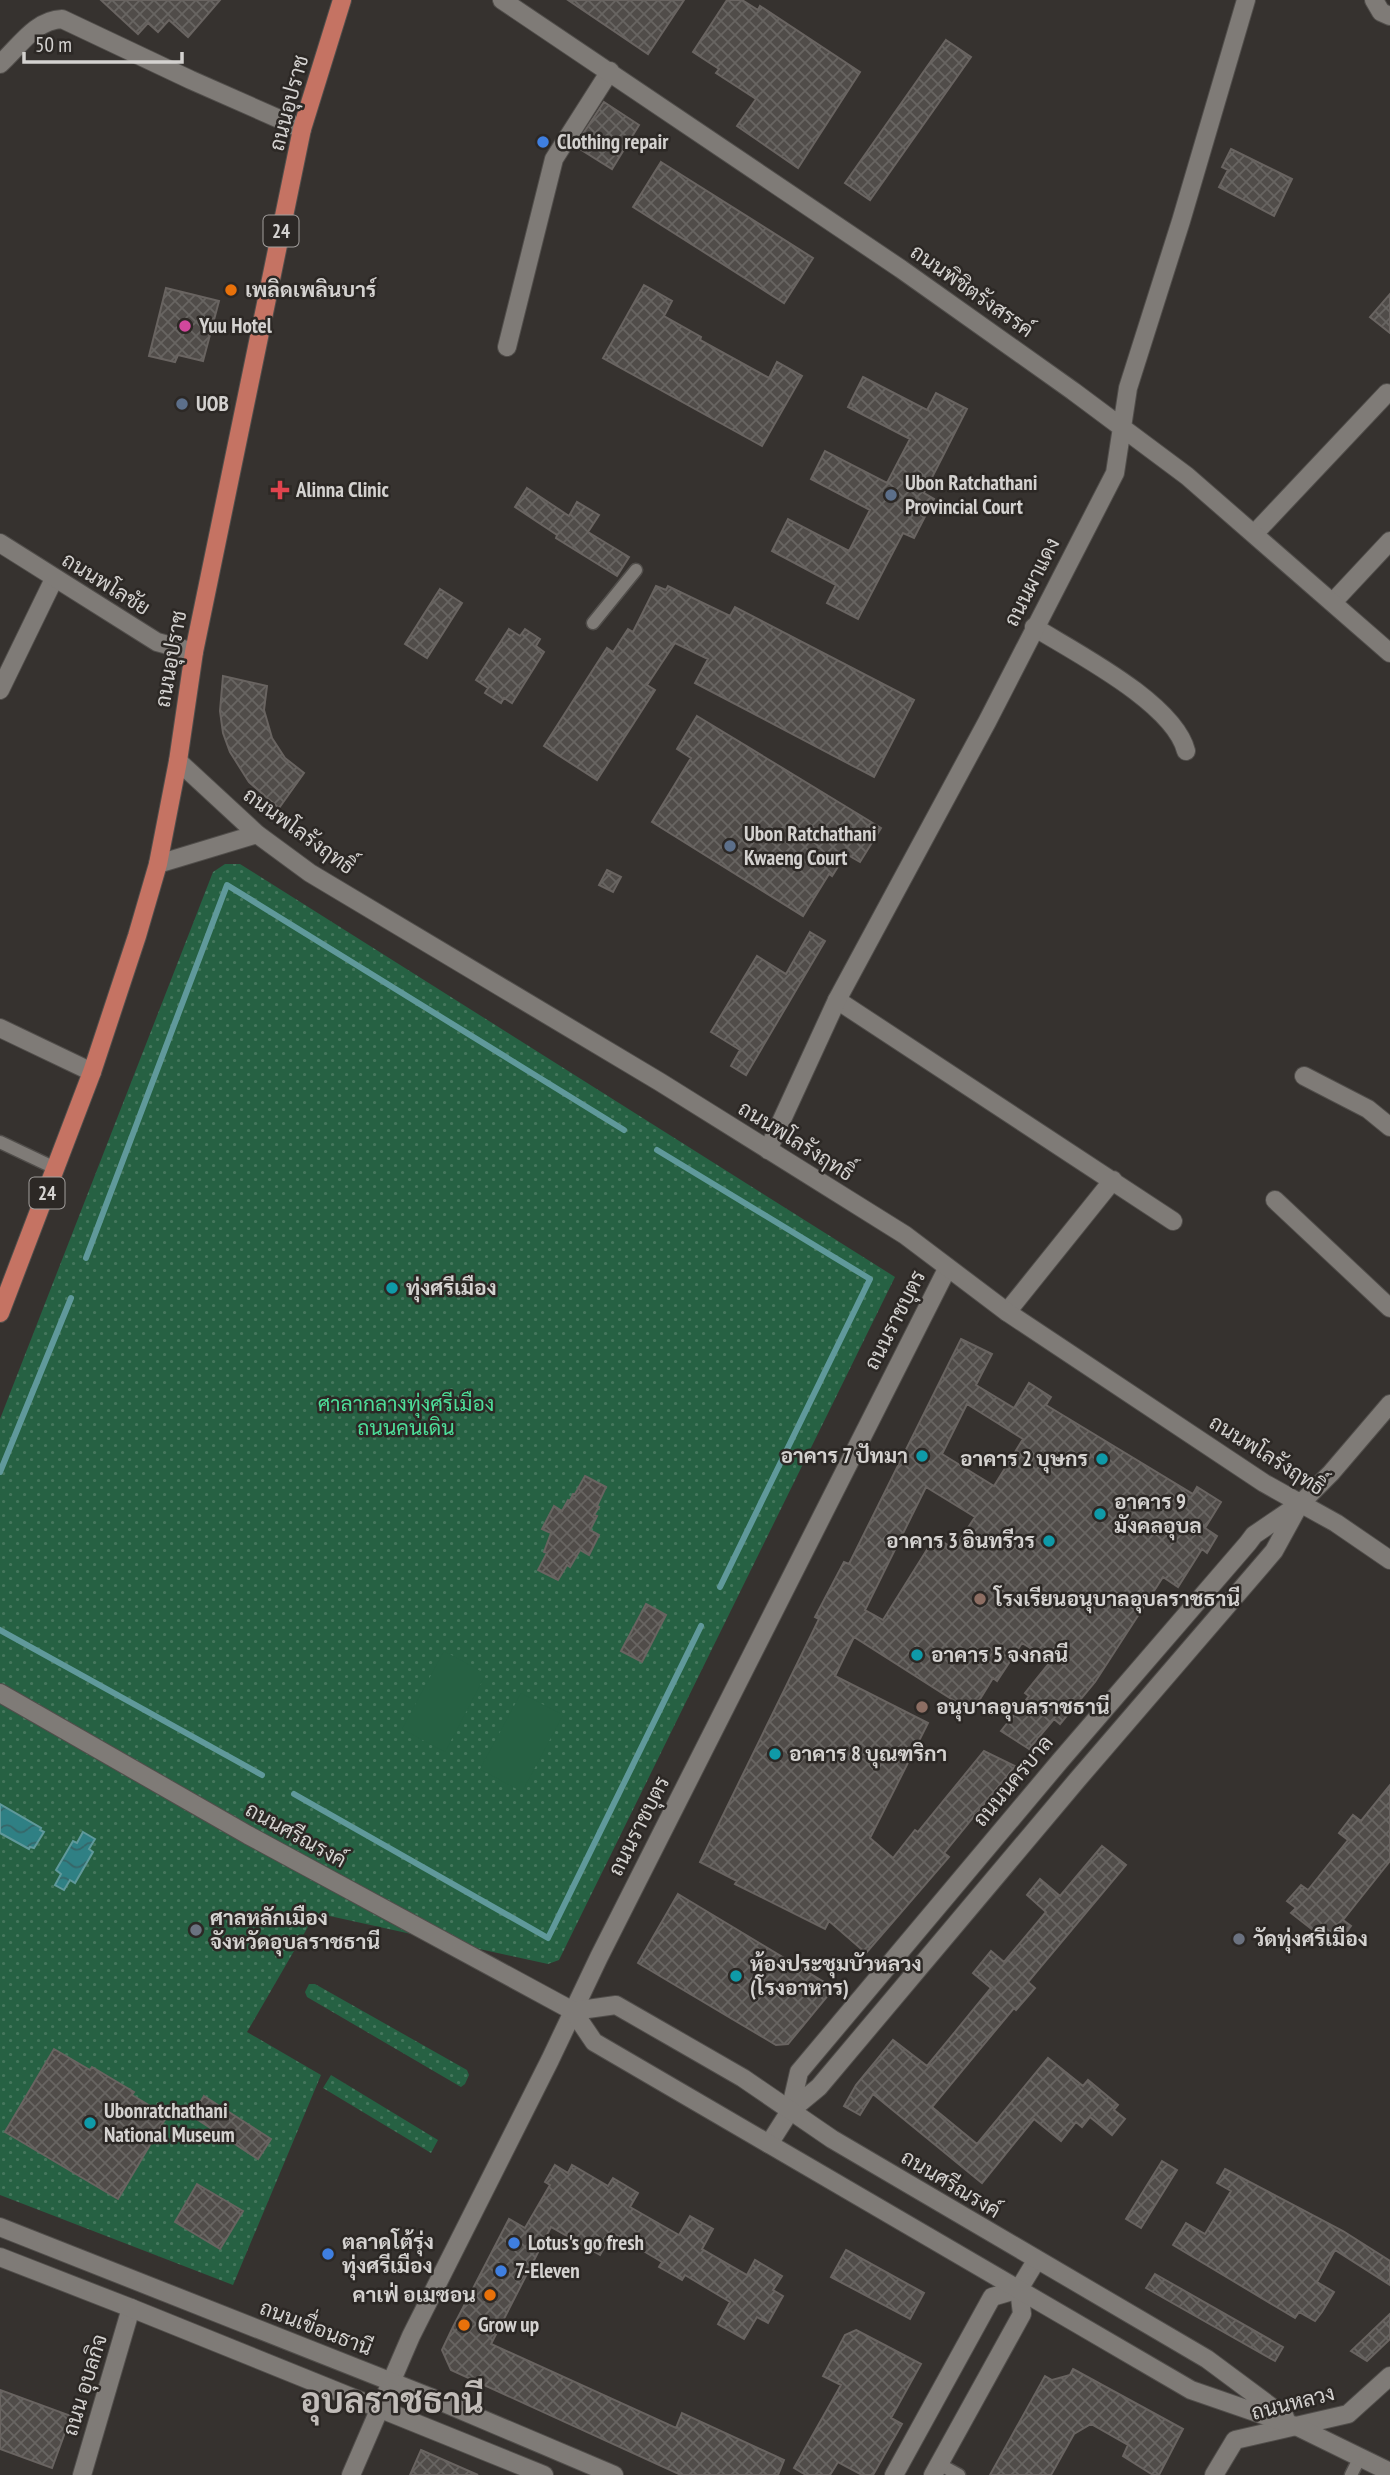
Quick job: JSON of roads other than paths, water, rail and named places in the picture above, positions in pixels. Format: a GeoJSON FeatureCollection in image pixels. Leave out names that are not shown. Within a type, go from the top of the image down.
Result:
{"type":"FeatureCollection","features":[{"type":"Feature","properties":{"kind":"main road","name":"ถนนอุปราช"},"geometry":{"type":"LineString","coordinates":[[0,1313],[92,1072],[158,864],[178,761],[194,652],[302,129],[342,0]]}},
{"type":"Feature","properties":{"kind":"street","name":"ถนนพิชิตรังสรรค์"},"geometry":{"type":"LineString","coordinates":[[502,0],[901,268],[1122,427],[1255,533],[1390,653]]}},
{"type":"Feature","properties":{"kind":"street","name":"ถนนผาแดง"},"geometry":{"type":"LineString","coordinates":[[768,1150],[837,1000],[987,722],[1115,473],[1129,388],[1246,0]]}},
{"type":"Feature","properties":{"kind":"street"},"geometry":{"type":"LineString","coordinates":[[1374,0],[1381,12],[1390,16]]}},
{"type":"Feature","properties":{"kind":"street"},"geometry":{"type":"LineString","coordinates":[[0,64],[37,27],[46,21],[62,19],[302,129]]}},
{"type":"Feature","properties":{"kind":"street"},"geometry":{"type":"LineString","coordinates":[[508,347],[554,159],[610,71]]}},
{"type":"Feature","properties":{"kind":"street"},"geometry":{"type":"LineString","coordinates":[[1255,533],[1387,393]]}},
{"type":"Feature","properties":{"kind":"street"},"geometry":{"type":"LineString","coordinates":[[1333,603],[1390,541]]}},
{"type":"Feature","properties":{"kind":"street","name":"ถนนพโลชัย"},"geometry":{"type":"LineString","coordinates":[[0,543],[157,642],[194,652]]}},
{"type":"Feature","properties":{"kind":"street"},"geometry":{"type":"LineString","coordinates":[[0,690],[54,579]]}},
{"type":"Feature","properties":{"kind":"street"},"geometry":{"type":"LineString","coordinates":[[1034,627],[1133,689],[1177,731],[1184,740],[1186,751]]}},
{"type":"Feature","properties":{"kind":"street","name":"ถนนพโลรังฤทธิ์"},"geometry":{"type":"LineString","coordinates":[[178,761],[257,834],[310,873],[648,1075],[905,1235],[1007,1312],[1264,1483],[1336,1523],[1390,1560]]}},
{"type":"Feature","properties":{"kind":"street"},"geometry":{"type":"LineString","coordinates":[[158,864],[257,834]]}},
{"type":"Feature","properties":{"kind":"street"},"geometry":{"type":"LineString","coordinates":[[837,1000],[1173,1221]]}},
{"type":"Feature","properties":{"kind":"street"},"geometry":{"type":"LineString","coordinates":[[0,1028],[92,1072]]}},
{"type":"Feature","properties":{"kind":"street"},"geometry":{"type":"LineString","coordinates":[[1304,1076],[1368,1109],[1390,1127]]}},
{"type":"Feature","properties":{"kind":"street"},"geometry":{"type":"LineString","coordinates":[[1007,1312],[1113,1181]]}},
{"type":"Feature","properties":{"kind":"street"},"geometry":{"type":"LineString","coordinates":[[1275,1200],[1390,1308]]}},
{"type":"Feature","properties":{"kind":"street","name":"ถนนราชบุตร"},"geometry":{"type":"LineString","coordinates":[[351,2475],[411,2336],[947,1269]]}},
{"type":"Feature","properties":{"kind":"street","name":"ถนนนครบาล"},"geometry":{"type":"LineString","coordinates":[[790,2111],[799,2073],[1060,1761],[1254,1535],[1301,1503],[1331,1473],[1390,1404]]}},
{"type":"Feature","properties":{"kind":"street","name":"ถนนนครบาล"},"geometry":{"type":"LineString","coordinates":[[769,2144],[790,2111],[819,2087],[1274,1551],[1301,1503]]}},
{"type":"Feature","properties":{"kind":"street","name":"ถนนศรีณรงค์"},"geometry":{"type":"LineString","coordinates":[[0,1693],[248,1835],[573,2011],[594,2042],[1191,2390],[1298,2427],[1390,2472]]}},
{"type":"Feature","properties":{"kind":"street"},"geometry":{"type":"LineString","coordinates":[[1060,1761],[1078,1779]]}},
{"type":"Feature","properties":{"kind":"street","name":"ถนนศรีณรงค์"},"geometry":{"type":"LineString","coordinates":[[573,2011],[616,2005],[743,2078],[832,2139],[1207,2359],[1298,2427]]}},
{"type":"Feature","properties":{"kind":"street","name":"ถนนเขื่อนธานี"},"geometry":{"type":"LineString","coordinates":[[0,2227],[392,2382],[613,2475]]}},
{"type":"Feature","properties":{"kind":"street"},"geometry":{"type":"LineString","coordinates":[[0,2257],[544,2475]]}},
{"type":"Feature","properties":{"kind":"street"},"geometry":{"type":"LineString","coordinates":[[936,2470],[1022,2314],[1019,2289],[1036,2260]]}},
{"type":"Feature","properties":{"kind":"street","name":"ถนน อุบลกิจ"},"geometry":{"type":"LineString","coordinates":[[82,2475],[138,2282]]}},
{"type":"Feature","properties":{"kind":"street"},"geometry":{"type":"LineString","coordinates":[[894,2475],[992,2297],[1019,2289]]}},
{"type":"Feature","properties":{"kind":"street","name":"ถนนหลวง"},"geometry":{"type":"LineString","coordinates":[[1214,2475],[1234,2440],[1348,2414],[1390,2376]]}},
{"type":"Feature","properties":{"kind":"lane"},"geometry":{"type":"LineString","coordinates":[[593,623],[636,570]]}},
{"type":"Feature","properties":{"kind":"lane"},"geometry":{"type":"LineString","coordinates":[[0,1142],[57,1169]]}},
{"type":"Feature","properties":{"kind":"lane"},"geometry":{"type":"LineString","coordinates":[[1351,2475],[1360,2457]]}},
{"type":"Feature","properties":{"kind":"lane"},"geometry":{"type":"LineString","coordinates":[[936,2470],[959,2475]]}},
{"type":"Feature","properties":{"kind":"water"},"geometry":{"type":"Polygon","coordinates":[[[0,1804],[41,1828],[44,1832],[34,1848],[29,1849],[0,1833],[0,1804]]]}},
{"type":"Feature","properties":{"kind":"water"},"geometry":{"type":"Polygon","coordinates":[[[83,1832],[95,1839],[89,1849],[93,1852],[75,1883],[70,1880],[64,1890],[55,1885],[61,1874],[56,1870],[73,1841],[77,1843],[83,1832]]]}},
{"type":"Feature","properties":{"kind":"waterway"},"geometry":{"type":"LineString","coordinates":[[86,1258],[227,885],[624,1130]]}},
{"type":"Feature","properties":{"kind":"waterway"},"geometry":{"type":"LineString","coordinates":[[657,1150],[870,1279],[720,1587]]}},
{"type":"Feature","properties":{"kind":"waterway"},"geometry":{"type":"LineString","coordinates":[[0,1472],[71,1298]]}},
{"type":"Feature","properties":{"kind":"waterway"},"geometry":{"type":"LineString","coordinates":[[294,1794],[548,1938],[701,1626]]}},
{"type":"Feature","properties":{"kind":"waterway"},"geometry":{"type":"LineString","coordinates":[[0,1630],[262,1775]]}},
{"type":"Feature","properties":{"kind":"place","name":"Clothing repair"},"geometry":{"type":"Point","coordinates":[543,142]}},
{"type":"Feature","properties":{"kind":"place","name":"เพลิดเพลินบาร์"},"geometry":{"type":"Point","coordinates":[231,290]}},
{"type":"Feature","properties":{"kind":"place","name":"Yuu Hotel"},"geometry":{"type":"Point","coordinates":[185,326]}},
{"type":"Feature","properties":{"kind":"place","name":"UOB"},"geometry":{"type":"Point","coordinates":[182,404]}},
{"type":"Feature","properties":{"kind":"place","name":"Alinna Clinic"},"geometry":{"type":"Point","coordinates":[280,490]}},
{"type":"Feature","properties":{"kind":"place","name":"Ubon Ratchathani Provincial Court"},"geometry":{"type":"Point","coordinates":[891,495]}},
{"type":"Feature","properties":{"kind":"place","name":"Ubon Ratchathani Kwaeng Court"},"geometry":{"type":"Point","coordinates":[730,846]}},
{"type":"Feature","properties":{"kind":"place","name":"ทุ่งศรีเมือง"},"geometry":{"type":"Point","coordinates":[392,1288]}},
{"type":"Feature","properties":{"kind":"place","name":"อาคาร 7 ปัทมา"},"geometry":{"type":"Point","coordinates":[922,1456]}},
{"type":"Feature","properties":{"kind":"place","name":"อาคาร 2 บุษกร"},"geometry":{"type":"Point","coordinates":[1102,1459]}},
{"type":"Feature","properties":{"kind":"place","name":"อาคาร 9 มังคลอุบล"},"geometry":{"type":"Point","coordinates":[1100,1514]}},
{"type":"Feature","properties":{"kind":"place","name":"อาคาร 3 อินทรีวร"},"geometry":{"type":"Point","coordinates":[1049,1541]}},
{"type":"Feature","properties":{"kind":"place","name":"โรงเรียนอนุบาลอุบลราชธานี"},"geometry":{"type":"Point","coordinates":[980,1599]}},
{"type":"Feature","properties":{"kind":"place","name":"อาคาร 5 จงกลนี"},"geometry":{"type":"Point","coordinates":[917,1655]}},
{"type":"Feature","properties":{"kind":"place","name":"อนุบาลอุบลราชธานี"},"geometry":{"type":"Point","coordinates":[922,1707]}},
{"type":"Feature","properties":{"kind":"place","name":"อาคาร 8 บุณฑริกา"},"geometry":{"type":"Point","coordinates":[775,1754]}},
{"type":"Feature","properties":{"kind":"place","name":"ศาลหลักเมือง จังหวัดอุบลราชธานี"},"geometry":{"type":"Point","coordinates":[196,1930]}},
{"type":"Feature","properties":{"kind":"place","name":"วัดทุ่งศรีเมือง"},"geometry":{"type":"Point","coordinates":[1239,1939]}},
{"type":"Feature","properties":{"kind":"place","name":"ห้องประชุมบัวหลวง (โรงอาหาร)"},"geometry":{"type":"Point","coordinates":[736,1976]}},
{"type":"Feature","properties":{"kind":"place","name":"Ubonratchathani National Museum"},"geometry":{"type":"Point","coordinates":[90,2123]}},
{"type":"Feature","properties":{"kind":"place","name":"Lotus's go fresh"},"geometry":{"type":"Point","coordinates":[514,2243]}},
{"type":"Feature","properties":{"kind":"place","name":"ตลาดโต้รุ่ง ทุ่งศรีเมือง"},"geometry":{"type":"Point","coordinates":[328,2254]}},
{"type":"Feature","properties":{"kind":"place","name":"7-Eleven"},"geometry":{"type":"Point","coordinates":[501,2271]}},
{"type":"Feature","properties":{"kind":"place","name":"คาเฟ่ อเมซอน"},"geometry":{"type":"Point","coordinates":[490,2295]}},
{"type":"Feature","properties":{"kind":"place","name":"Grow up"},"geometry":{"type":"Point","coordinates":[464,2325]}},
{"type":"Feature","properties":{"kind":"district","name":"อุบลราชธานี"},"geometry":{"type":"Point","coordinates":[392,2401]}},
{"type":"Feature","properties":{"kind":"park label","name":"ศาลากลางทุ่งศรีเมือง ถนนคนเดิน"},"geometry":{"type":"Point","coordinates":[406,1416]}}]}
